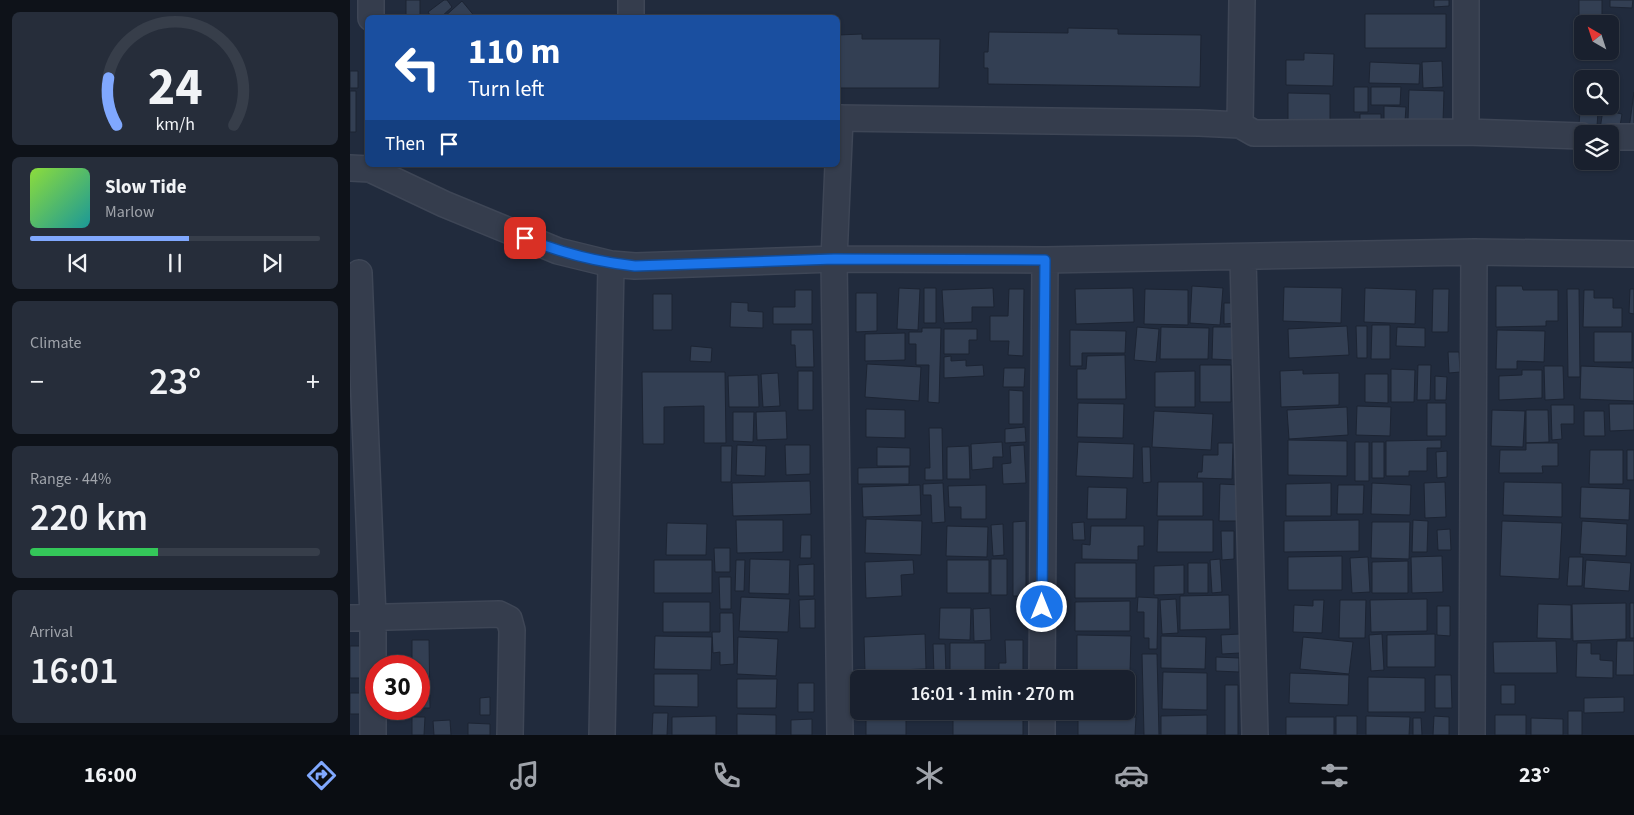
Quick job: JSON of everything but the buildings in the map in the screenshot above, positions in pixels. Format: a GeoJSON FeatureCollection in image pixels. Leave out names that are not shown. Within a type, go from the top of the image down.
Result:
{"type":"FeatureCollection","features":[{"type":"Feature","properties":{"kind":"street"},"geometry":{"type":"LineString","coordinates":[[371,15],[372,0]]}},
{"type":"Feature","properties":{"kind":"street"},"geometry":{"type":"LineString","coordinates":[[631,0],[631,15]]}},
{"type":"Feature","properties":{"kind":"street"},"geometry":{"type":"LineString","coordinates":[[1240,125],[1242,0]]}},
{"type":"Feature","properties":{"kind":"street"},"geometry":{"type":"LineString","coordinates":[[1466,0],[1466,132]]}},
{"type":"Feature","properties":{"kind":"street"},"geometry":{"type":"LineString","coordinates":[[840,118],[1240,125],[1254,133],[1466,132],[1574,136]]}},
{"type":"Feature","properties":{"kind":"street"},"geometry":{"type":"LineString","coordinates":[[1619,137],[1634,138]]}},
{"type":"Feature","properties":{"kind":"street"},"geometry":{"type":"LineString","coordinates":[[364,167],[444,204],[558,251],[610,264],[635,266],[834,259],[1045,260],[1244,258],[1474,252],[1634,254]]}},
{"type":"Feature","properties":{"kind":"street"},"geometry":{"type":"LineString","coordinates":[[837,167],[834,259],[840,735]]}},
{"type":"Feature","properties":{"kind":"street"},"geometry":{"type":"LineString","coordinates":[[1472,735],[1474,252]]}},
{"type":"Feature","properties":{"kind":"street"},"geometry":{"type":"LineString","coordinates":[[1244,258],[1255,735]]}},
{"type":"Feature","properties":{"kind":"street"},"geometry":{"type":"LineString","coordinates":[[1042,670],[1045,260]]}},
{"type":"Feature","properties":{"kind":"street"},"geometry":{"type":"LineString","coordinates":[[602,735],[610,264]]}},
{"type":"Feature","properties":{"kind":"street"},"geometry":{"type":"LineString","coordinates":[[359,273],[362,618],[373,735]]}},
{"type":"Feature","properties":{"kind":"street"},"geometry":{"type":"LineString","coordinates":[[362,618],[499,614],[510,619],[512,630],[510,735]]}},
{"type":"Feature","properties":{"kind":"street"},"geometry":{"type":"LineString","coordinates":[[1042,720],[1042,735]]}},
{"type":"Feature","properties":{"kind":"route"},"geometry":{"type":"LineString","coordinates":[[525,238],[558,251],[610,264],[635,266],[834,259],[1045,260],[1042,607]]}}]}
